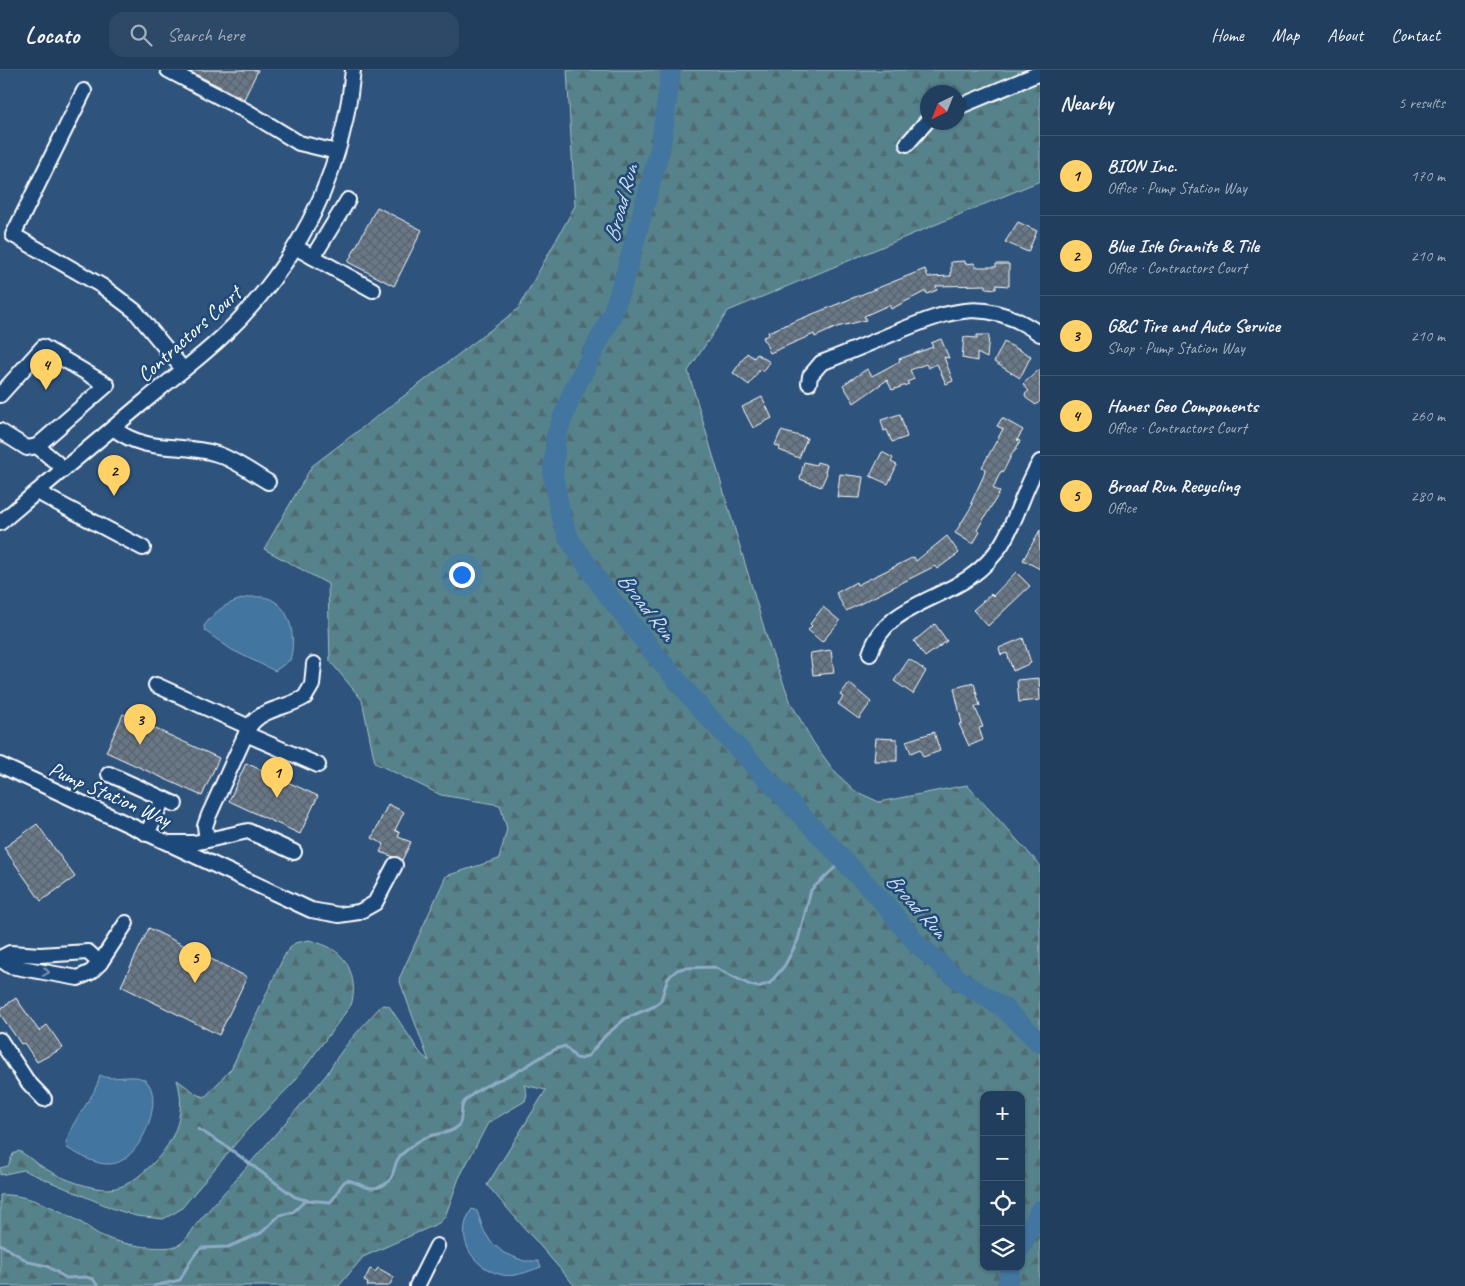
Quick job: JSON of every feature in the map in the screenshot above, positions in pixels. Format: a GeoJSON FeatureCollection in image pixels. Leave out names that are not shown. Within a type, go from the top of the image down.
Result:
{"type":"FeatureCollection","features":[{"type":"Feature","properties":{"kind":"street"},"geometry":{"type":"LineString","coordinates":[[168,70],[248,112],[299,143],[338,152]]}},
{"type":"Feature","properties":{"kind":"street","name":"Contractors Court"},"geometry":{"type":"LineString","coordinates":[[0,523],[183,369],[241,317],[263,293],[295,247],[326,187],[338,152],[353,70]]}},
{"type":"Feature","properties":{"kind":"street"},"geometry":{"type":"LineString","coordinates":[[965,104],[1040,73]]}},
{"type":"Feature","properties":{"kind":"street"},"geometry":{"type":"LineString","coordinates":[[84,91],[12,236],[102,286],[135,311],[183,369]]}},
{"type":"Feature","properties":{"kind":"street"},"geometry":{"type":"LineString","coordinates":[[906,144],[920,129]]}},
{"type":"Feature","properties":{"kind":"street"},"geometry":{"type":"LineString","coordinates":[[313,257],[348,200]]}},
{"type":"Feature","properties":{"kind":"street"},"geometry":{"type":"LineString","coordinates":[[295,247],[373,290]]}},
{"type":"Feature","properties":{"kind":"street"},"geometry":{"type":"LineString","coordinates":[[809,383],[810,376],[821,363],[952,311],[986,310],[1000,313],[1018,320],[1040,334]]}},
{"type":"Feature","properties":{"kind":"street"},"geometry":{"type":"LineString","coordinates":[[0,395],[43,347],[107,385],[38,446],[27,448],[0,432]]}},
{"type":"Feature","properties":{"kind":"street"},"geometry":{"type":"LineString","coordinates":[[113,428],[127,438],[145,444],[217,454],[268,482]]}},
{"type":"Feature","properties":{"kind":"street"},"geometry":{"type":"LineString","coordinates":[[38,446],[64,469]]}},
{"type":"Feature","properties":{"kind":"street"},"geometry":{"type":"LineString","coordinates":[[870,654],[878,634],[896,616],[969,578],[995,554],[1015,521],[1040,462]]}},
{"type":"Feature","properties":{"kind":"street"},"geometry":{"type":"LineString","coordinates":[[37,492],[143,548]]}},
{"type":"Feature","properties":{"kind":"street"},"geometry":{"type":"LineString","coordinates":[[207,840],[205,826],[209,815],[247,730],[260,715],[305,697],[312,685],[314,664]]}},
{"type":"Feature","properties":{"kind":"street"},"geometry":{"type":"LineString","coordinates":[[156,685],[318,765]]}},
{"type":"Feature","properties":{"kind":"street","name":"Pump Station Way"},"geometry":{"type":"LineString","coordinates":[[0,765],[168,843],[181,844],[248,831],[294,852]]}},
{"type":"Feature","properties":{"kind":"street"},"geometry":{"type":"LineString","coordinates":[[109,774],[169,802],[148,834]]}},
{"type":"Feature","properties":{"kind":"street"},"geometry":{"type":"LineString","coordinates":[[168,843],[310,910],[339,916],[358,912],[375,903],[395,865]]}},
{"type":"Feature","properties":{"kind":"street"},"geometry":{"type":"LineString","coordinates":[[100,963],[88,952],[40,955],[10,953],[0,959],[10,966],[78,978],[91,972],[100,963],[126,923]]}},
{"type":"Feature","properties":{"kind":"street"},"geometry":{"type":"LineString","coordinates":[[0,1040],[27,1081],[44,1099]]}},
{"type":"Feature","properties":{"kind":"street"},"geometry":{"type":"LineString","coordinates":[[417,1286],[438,1246]]}},
{"type":"Feature","properties":{"kind":"green space"},"geometry":{"type":"Polygon","coordinates":[[[567,70],[1040,70],[1040,181],[728,311],[688,371],[770,648],[791,703],[813,742],[835,772],[855,791],[879,802],[967,785],[1040,865],[1040,1286],[575,1286],[487,1185],[546,1090],[524,1085],[527,1094],[525,1101],[488,1123],[459,1178],[445,1217],[439,1223],[363,1257],[339,1286],[0,1286],[0,1195],[21,1197],[42,1203],[111,1240],[161,1248],[176,1246],[186,1238],[311,1093],[327,1074],[345,1047],[381,1006],[389,1006],[421,1054],[429,1061],[399,979],[446,876],[499,859],[507,829],[500,805],[441,795],[375,763],[362,700],[330,661],[328,584],[264,549],[312,466],[518,309],[575,206],[567,70]]]}},
{"type":"Feature","properties":{"kind":"green space"},"geometry":{"type":"Polygon","coordinates":[[[309,940],[332,949],[346,962],[353,983],[351,1005],[294,1082],[247,1130],[181,1209],[163,1219],[136,1216],[114,1209],[23,1170],[0,1175],[0,1168],[8,1166],[13,1154],[19,1151],[53,1173],[95,1188],[116,1188],[127,1184],[137,1177],[164,1151],[176,1129],[180,1106],[177,1080],[198,1095],[205,1097],[231,1069],[286,952],[295,943],[309,940]]]}},
{"type":"Feature","properties":{"kind":"water"},"geometry":{"type":"Polygon","coordinates":[[[250,597],[270,599],[277,603],[288,617],[292,634],[292,652],[290,660],[275,671],[232,650],[205,631],[204,626],[219,610],[230,603],[250,597]]]}},
{"type":"Feature","properties":{"kind":"water"},"geometry":{"type":"Polygon","coordinates":[[[100,1075],[111,1078],[138,1077],[148,1083],[152,1093],[153,1105],[150,1118],[139,1144],[120,1161],[110,1164],[88,1159],[67,1148],[66,1143],[73,1125],[93,1093],[100,1075]]]}},
{"type":"Feature","properties":{"kind":"water"},"geometry":{"type":"Polygon","coordinates":[[[472,1209],[477,1211],[484,1231],[491,1242],[504,1253],[524,1261],[538,1261],[541,1267],[509,1276],[489,1270],[480,1264],[473,1257],[465,1239],[467,1219],[472,1209]]]}},
{"type":"Feature","properties":{"kind":"building"},"geometry":{"type":"Polygon","coordinates":[[[187,70],[258,70],[244,99],[187,70]]]}},
{"type":"Feature","properties":{"kind":"building"},"geometry":{"type":"Polygon","coordinates":[[[377,207],[422,230],[394,286],[348,262],[377,207]]]}},
{"type":"Feature","properties":{"kind":"building"},"geometry":{"type":"Polygon","coordinates":[[[1018,222],[1037,231],[1028,252],[1005,242],[1018,222]]]}},
{"type":"Feature","properties":{"kind":"building"},"geometry":{"type":"Polygon","coordinates":[[[965,261],[965,264],[974,263],[975,267],[996,267],[996,264],[1009,264],[1009,286],[996,285],[996,289],[986,288],[986,285],[936,286],[937,290],[927,294],[926,291],[891,309],[889,305],[864,316],[866,320],[837,327],[815,337],[814,334],[770,353],[763,337],[769,335],[768,332],[925,269],[928,277],[951,276],[951,262],[965,261]]]}},
{"type":"Feature","properties":{"kind":"building"},"geometry":{"type":"Polygon","coordinates":[[[977,335],[989,335],[987,358],[977,353],[977,361],[962,358],[964,337],[977,338],[977,335]]]}},
{"type":"Feature","properties":{"kind":"building"},"geometry":{"type":"Polygon","coordinates":[[[941,339],[949,358],[944,357],[953,381],[946,384],[937,364],[928,368],[926,364],[910,370],[914,379],[907,382],[909,384],[892,390],[887,380],[854,403],[843,385],[867,369],[872,376],[900,361],[899,359],[933,347],[931,343],[941,339]]]}},
{"type":"Feature","properties":{"kind":"building"},"geometry":{"type":"Polygon","coordinates":[[[1004,342],[1031,356],[1020,378],[994,362],[1004,342]]]}},
{"type":"Feature","properties":{"kind":"building"},"geometry":{"type":"Polygon","coordinates":[[[747,353],[754,358],[757,354],[770,362],[763,372],[760,369],[749,385],[733,373],[747,353]]]}},
{"type":"Feature","properties":{"kind":"building"},"geometry":{"type":"Polygon","coordinates":[[[1040,369],[1040,401],[1036,405],[1026,398],[1025,394],[1029,391],[1023,384],[1040,369]]]}},
{"type":"Feature","properties":{"kind":"building"},"geometry":{"type":"Polygon","coordinates":[[[762,397],[772,418],[753,428],[742,407],[762,397]]]}},
{"type":"Feature","properties":{"kind":"building"},"geometry":{"type":"Polygon","coordinates":[[[900,414],[907,437],[892,442],[887,430],[884,431],[881,420],[900,414]]]}},
{"type":"Feature","properties":{"kind":"building"},"geometry":{"type":"Polygon","coordinates":[[[1002,418],[1023,430],[1017,440],[1020,441],[1015,451],[1003,472],[1001,471],[993,488],[1000,492],[977,530],[980,532],[973,544],[955,533],[973,504],[971,503],[984,475],[985,469],[982,467],[1003,429],[997,426],[1002,418]]]}},
{"type":"Feature","properties":{"kind":"building"},"geometry":{"type":"Polygon","coordinates":[[[781,431],[807,438],[799,458],[779,450],[780,447],[775,445],[781,431]]]}},
{"type":"Feature","properties":{"kind":"building"},"geometry":{"type":"Polygon","coordinates":[[[882,452],[893,458],[891,462],[897,465],[888,484],[870,476],[882,452]]]}},
{"type":"Feature","properties":{"kind":"building"},"geometry":{"type":"Polygon","coordinates":[[[804,462],[816,465],[817,462],[827,465],[825,472],[827,473],[821,487],[800,479],[804,462]]]}},
{"type":"Feature","properties":{"kind":"building"},"geometry":{"type":"Polygon","coordinates":[[[840,474],[863,477],[860,498],[837,497],[840,474]]]}},
{"type":"Feature","properties":{"kind":"building"},"geometry":{"type":"Polygon","coordinates":[[[1040,530],[1040,569],[1023,560],[1040,530]]]}},
{"type":"Feature","properties":{"kind":"building"},"geometry":{"type":"Polygon","coordinates":[[[947,536],[959,553],[937,569],[935,566],[846,611],[836,593],[856,582],[857,585],[914,557],[916,561],[947,536]]]}},
{"type":"Feature","properties":{"kind":"building"},"geometry":{"type":"Polygon","coordinates":[[[1016,572],[1030,586],[988,626],[973,610],[991,594],[993,596],[1016,572]]]}},
{"type":"Feature","properties":{"kind":"building"},"geometry":{"type":"Polygon","coordinates":[[[823,607],[840,621],[822,642],[808,630],[812,626],[810,624],[823,607]]]}},
{"type":"Feature","properties":{"kind":"building"},"geometry":{"type":"Polygon","coordinates":[[[935,624],[947,641],[925,657],[914,641],[935,624]]]}},
{"type":"Feature","properties":{"kind":"building"},"geometry":{"type":"Polygon","coordinates":[[[1023,638],[1031,663],[1013,671],[1007,653],[1001,655],[999,648],[1023,638]]]}},
{"type":"Feature","properties":{"kind":"building"},"geometry":{"type":"Polygon","coordinates":[[[831,650],[834,673],[813,675],[810,653],[831,650]]]}},
{"type":"Feature","properties":{"kind":"building"},"geometry":{"type":"Polygon","coordinates":[[[909,659],[926,671],[913,694],[894,681],[909,659]]]}},
{"type":"Feature","properties":{"kind":"building"},"geometry":{"type":"Polygon","coordinates":[[[1039,678],[1040,700],[1019,702],[1017,680],[1039,678]]]}},
{"type":"Feature","properties":{"kind":"building"},"geometry":{"type":"Polygon","coordinates":[[[849,683],[871,702],[859,719],[838,704],[843,697],[840,695],[849,683]]]}},
{"type":"Feature","properties":{"kind":"building"},"geometry":{"type":"Polygon","coordinates":[[[974,683],[980,706],[975,707],[983,727],[979,728],[983,740],[969,746],[959,724],[962,723],[954,688],[974,683]]]}},
{"type":"Feature","properties":{"kind":"building"},"geometry":{"type":"Polygon","coordinates":[[[123,714],[219,758],[202,796],[106,752],[123,714]]]}},
{"type":"Feature","properties":{"kind":"building"},"geometry":{"type":"Polygon","coordinates":[[[934,732],[940,751],[923,757],[920,749],[911,753],[906,741],[934,732]]]}},
{"type":"Feature","properties":{"kind":"building"},"geometry":{"type":"Polygon","coordinates":[[[876,738],[897,739],[897,761],[874,761],[876,738]]]}},
{"type":"Feature","properties":{"kind":"building"},"geometry":{"type":"Polygon","coordinates":[[[246,763],[318,796],[300,834],[229,801],[246,763]]]}},
{"type":"Feature","properties":{"kind":"building"},"geometry":{"type":"Polygon","coordinates":[[[388,804],[404,812],[395,830],[400,833],[398,837],[411,842],[402,860],[380,852],[384,844],[372,838],[388,804]]]}},
{"type":"Feature","properties":{"kind":"building"},"geometry":{"type":"Polygon","coordinates":[[[37,824],[75,877],[41,901],[4,848],[37,824]]]}},
{"type":"Feature","properties":{"kind":"building"},"geometry":{"type":"Polygon","coordinates":[[[149,928],[247,977],[219,1035],[121,986],[149,928]]]}},
{"type":"Feature","properties":{"kind":"building"},"geometry":{"type":"Polygon","coordinates":[[[16,998],[39,1031],[47,1025],[63,1048],[37,1062],[24,1043],[21,1044],[0,1014],[0,1009],[16,998]]]}},
{"type":"Feature","properties":{"kind":"building"},"geometry":{"type":"Polygon","coordinates":[[[378,1268],[394,1277],[389,1286],[367,1286],[368,1283],[364,1281],[370,1269],[375,1272],[378,1268]]]}},
{"type":"Feature","properties":{"kind":"waterway","name":"Broad Run"},"geometry":{"type":"LineString","coordinates":[[671,70],[661,145],[627,269],[612,315],[571,396],[556,436],[553,475],[560,512],[569,539],[608,595],[702,710],[883,902],[917,944],[960,981],[1004,1008],[1040,1043]]}},
{"type":"Feature","properties":{"kind":"waterway"},"geometry":{"type":"LineString","coordinates":[[154,1286],[180,1280],[191,1259],[201,1248],[228,1247],[261,1233],[280,1215],[293,1212],[306,1200],[330,1202],[347,1180],[370,1188],[385,1184],[392,1176],[398,1158],[408,1149],[426,1137],[450,1131],[459,1125],[463,1104],[471,1095],[558,1048],[565,1046],[576,1058],[582,1059],[589,1055],[605,1036],[626,1018],[655,1006],[661,1000],[668,978],[677,970],[714,967],[750,985],[758,987],[770,983],[785,965],[798,940],[811,890],[843,860]]}},
{"type":"Feature","properties":{"kind":"waterway"},"geometry":{"type":"LineString","coordinates":[[198,1129],[226,1146],[295,1197],[306,1200]]}},
{"type":"Feature","properties":{"kind":"waterway","name":"Broad Run"},"geometry":{"type":"LineString","coordinates":[[1025,1239],[1040,1210]]}},
{"type":"Feature","properties":{"kind":"waterway"},"geometry":{"type":"LineString","coordinates":[[0,1244],[29,1262],[47,1266],[66,1278],[86,1277],[93,1279],[98,1286]]}},
{"type":"Feature","properties":{"kind":"waterway","name":"Broad Run"},"geometry":{"type":"LineString","coordinates":[[1007,1286],[1010,1271]]}},
{"type":"Feature","properties":{"kind":"place","name":"Hanes Geo Components"},"geometry":{"type":"Point","coordinates":[46,390]}},
{"type":"Feature","properties":{"kind":"place","name":"Blue Isle Granite & Tile"},"geometry":{"type":"Point","coordinates":[114,496]}},
{"type":"Feature","properties":{"kind":"place","name":"G&C Tire and Auto Service"},"geometry":{"type":"Point","coordinates":[140,745]}},
{"type":"Feature","properties":{"kind":"place","name":"BION Inc."},"geometry":{"type":"Point","coordinates":[277,798]}},
{"type":"Feature","properties":{"kind":"place","name":"Broad Run Recycling"},"geometry":{"type":"Point","coordinates":[195,983]}}]}
